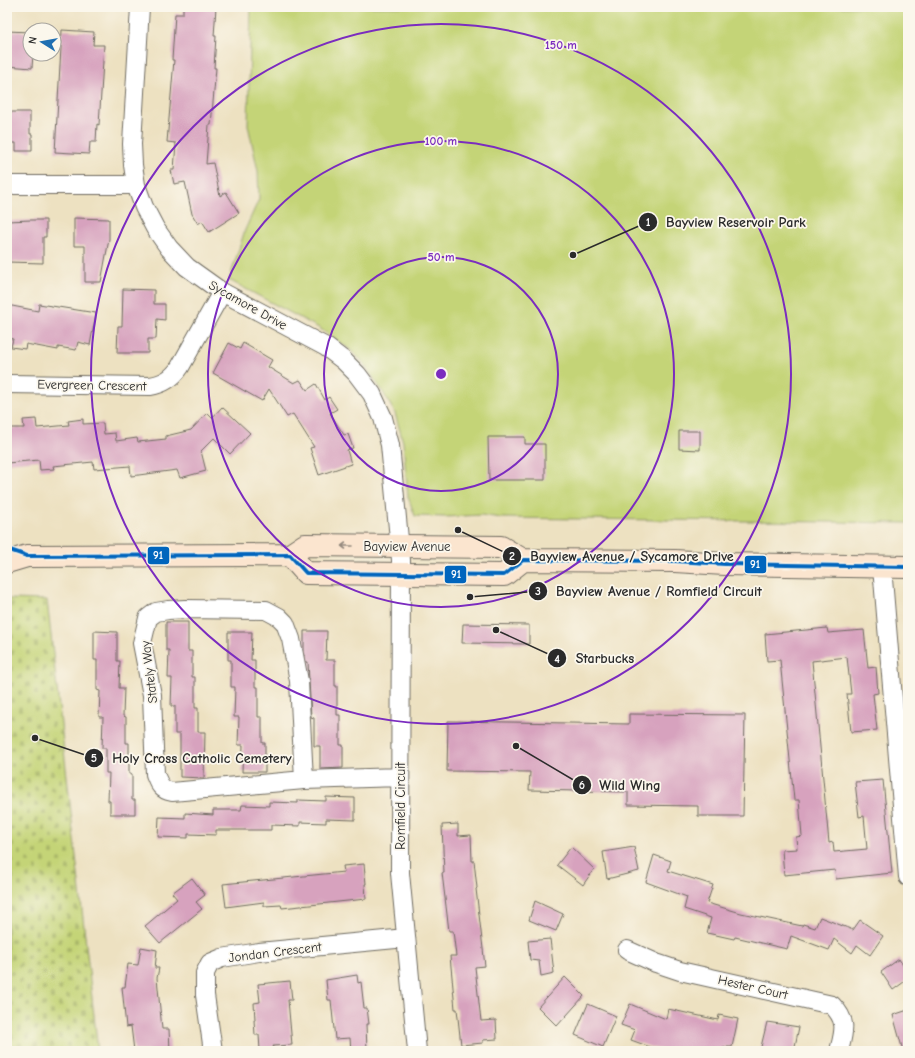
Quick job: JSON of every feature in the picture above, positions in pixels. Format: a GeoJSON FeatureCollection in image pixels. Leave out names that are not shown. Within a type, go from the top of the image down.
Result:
{"type":"FeatureCollection","features":[{"type":"Feature","properties":{"kind":"main road","name":"Bayview Avenue"},"geometry":{"type":"LineString","coordinates":[[7,549],[17,559],[290,555],[305,545],[401,560],[501,547],[523,560],[675,561],[725,564],[908,567]]}},
{"type":"Feature","properties":{"kind":"street","name":"Sycamore Drive"},"geometry":{"type":"LineString","coordinates":[[140,7],[132,144],[136,185],[144,207],[155,228],[169,248],[187,266],[222,292],[326,347],[343,360],[357,374],[372,394],[383,418],[390,445],[401,560]]}},
{"type":"Feature","properties":{"kind":"street"},"geometry":{"type":"LineString","coordinates":[[7,184],[136,185]]}},
{"type":"Feature","properties":{"kind":"street","name":"Evergreen Crescent"},"geometry":{"type":"LineString","coordinates":[[7,384],[158,385],[167,381],[180,367],[222,292]]}},
{"type":"Feature","properties":{"kind":"street","name":"Romfield Circuit"},"geometry":{"type":"LineString","coordinates":[[401,560],[400,873],[417,1051]]}},
{"type":"Feature","properties":{"kind":"street"},"geometry":{"type":"LineString","coordinates":[[882,567],[908,877]]}},
{"type":"Feature","properties":{"kind":"street","name":"Stately Way"},"geometry":{"type":"LineString","coordinates":[[304,780],[299,681],[291,639],[285,623],[279,617],[266,610],[185,609],[156,612],[148,618],[142,643],[152,695],[155,774],[165,791],[172,792],[304,780],[400,778]]}},
{"type":"Feature","properties":{"kind":"street","name":"Jondan Crescent"},"geometry":{"type":"LineString","coordinates":[[213,1051],[205,995],[205,973],[210,962],[222,958],[259,952],[406,938]]}},
{"type":"Feature","properties":{"kind":"street","name":"Hester Court"},"geometry":{"type":"LineString","coordinates":[[627,950],[656,963],[680,970],[832,1005],[842,1017],[844,1030],[839,1051]]}},
{"type":"Feature","properties":{"kind":"green space"},"geometry":{"type":"Polygon","coordinates":[[[251,7],[908,7],[908,523],[501,518],[481,515],[445,517],[415,516],[408,497],[403,442],[395,413],[361,360],[348,348],[319,328],[229,280],[245,230],[259,199],[258,171],[248,125],[251,7]]]}},
{"type":"Feature","properties":{"kind":"green space"},"geometry":{"type":"Polygon","coordinates":[[[7,599],[47,600],[98,1051],[7,1051],[7,599]]]}},
{"type":"Feature","properties":{"kind":"building"},"geometry":{"type":"Polygon","coordinates":[[[183,7],[216,7],[214,68],[216,68],[206,164],[213,163],[220,196],[226,192],[239,213],[209,232],[202,221],[198,224],[192,214],[185,182],[174,184],[171,170],[174,170],[176,143],[167,142],[174,60],[172,60],[175,14],[183,14],[183,7]]]}},
{"type":"Feature","properties":{"kind":"building"},"geometry":{"type":"Polygon","coordinates":[[[62,30],[94,32],[93,45],[104,45],[99,125],[97,124],[96,142],[90,142],[89,154],[55,152],[60,62],[62,62],[62,30]]]}},
{"type":"Feature","properties":{"kind":"building"},"geometry":{"type":"Polygon","coordinates":[[[7,31],[22,32],[22,62],[32,62],[32,68],[7,66],[7,31]]]}},
{"type":"Feature","properties":{"kind":"building"},"geometry":{"type":"Polygon","coordinates":[[[7,112],[30,112],[32,151],[16,151],[16,143],[7,143],[7,112]]]}},
{"type":"Feature","properties":{"kind":"building"},"geometry":{"type":"Polygon","coordinates":[[[74,218],[109,219],[109,239],[101,282],[85,282],[85,246],[74,246],[74,218]]]}},
{"type":"Feature","properties":{"kind":"building"},"geometry":{"type":"Polygon","coordinates":[[[46,220],[46,237],[43,237],[43,263],[7,262],[7,221],[46,220]]]}},
{"type":"Feature","properties":{"kind":"building"},"geometry":{"type":"Polygon","coordinates":[[[123,289],[154,290],[154,304],[165,304],[165,320],[157,319],[156,339],[148,339],[148,353],[117,353],[118,326],[122,326],[123,289]]]}},
{"type":"Feature","properties":{"kind":"building"},"geometry":{"type":"Polygon","coordinates":[[[39,304],[96,313],[90,345],[78,342],[76,350],[58,347],[58,350],[26,344],[25,349],[11,347],[13,339],[7,338],[7,305],[38,311],[39,304]]]}},
{"type":"Feature","properties":{"kind":"building"},"geometry":{"type":"Polygon","coordinates":[[[229,343],[240,349],[243,343],[272,360],[268,367],[294,383],[300,380],[307,390],[316,384],[325,400],[329,397],[337,409],[330,413],[344,435],[348,434],[353,448],[347,450],[351,464],[319,475],[310,448],[314,447],[293,414],[287,417],[269,389],[262,401],[213,373],[229,343]]]}},
{"type":"Feature","properties":{"kind":"building"},"geometry":{"type":"Polygon","coordinates":[[[222,407],[250,433],[230,454],[214,438],[201,451],[206,471],[180,478],[177,470],[131,476],[130,466],[94,469],[93,462],[53,466],[54,469],[40,470],[39,460],[7,463],[7,428],[24,428],[23,420],[36,419],[37,428],[69,425],[68,421],[83,419],[83,424],[103,423],[104,434],[115,433],[116,441],[137,438],[138,442],[166,439],[166,436],[191,430],[207,413],[212,418],[222,407]]]}},
{"type":"Feature","properties":{"kind":"building"},"geometry":{"type":"Polygon","coordinates":[[[679,431],[700,431],[700,450],[679,449],[679,431]]]}},
{"type":"Feature","properties":{"kind":"building"},"geometry":{"type":"Polygon","coordinates":[[[488,437],[525,437],[525,444],[545,444],[545,480],[489,480],[488,437]]]}},
{"type":"Feature","properties":{"kind":"building"},"geometry":{"type":"Polygon","coordinates":[[[166,622],[188,622],[188,651],[192,651],[192,677],[195,677],[195,708],[198,708],[198,732],[205,732],[204,778],[180,777],[180,734],[175,734],[175,706],[171,706],[172,678],[168,678],[169,650],[166,650],[166,622]]]}},
{"type":"Feature","properties":{"kind":"building"},"geometry":{"type":"Polygon","coordinates":[[[463,624],[529,625],[529,644],[462,643],[463,624]]]}},
{"type":"Feature","properties":{"kind":"building"},"geometry":{"type":"Polygon","coordinates":[[[827,628],[828,633],[864,630],[868,668],[876,667],[878,693],[873,694],[877,730],[851,732],[847,694],[851,694],[847,657],[812,661],[829,843],[833,842],[834,852],[867,849],[864,816],[859,817],[855,782],[883,780],[892,873],[836,879],[835,870],[784,875],[782,850],[797,849],[796,837],[802,836],[799,800],[794,800],[780,660],[767,661],[765,634],[827,628]]]}},
{"type":"Feature","properties":{"kind":"building"},"geometry":{"type":"Polygon","coordinates":[[[94,631],[117,632],[117,661],[120,661],[119,688],[124,688],[123,716],[126,717],[126,743],[129,743],[129,774],[132,774],[132,800],[135,800],[135,814],[110,814],[110,801],[108,801],[109,773],[106,773],[106,748],[102,748],[103,717],[99,717],[100,691],[97,690],[97,660],[94,660],[94,631]]]}},
{"type":"Feature","properties":{"kind":"building"},"geometry":{"type":"Polygon","coordinates":[[[304,631],[327,631],[326,660],[335,660],[337,715],[340,715],[340,745],[343,745],[343,768],[320,769],[320,746],[314,746],[314,718],[311,717],[308,662],[306,662],[304,650],[304,631]]]}},
{"type":"Feature","properties":{"kind":"building"},"geometry":{"type":"Polygon","coordinates":[[[228,632],[252,632],[251,660],[255,660],[255,687],[258,687],[258,717],[262,717],[262,743],[265,743],[265,772],[242,772],[243,745],[238,745],[239,717],[234,717],[235,687],[231,687],[231,660],[228,660],[228,632]]]}},
{"type":"Feature","properties":{"kind":"building"},"geometry":{"type":"Polygon","coordinates":[[[629,714],[745,715],[743,816],[698,816],[698,806],[628,805],[628,792],[529,790],[530,772],[447,771],[448,721],[629,724],[629,714]]]}},
{"type":"Feature","properties":{"kind":"building"},"geometry":{"type":"Polygon","coordinates":[[[326,797],[355,798],[355,820],[326,819],[326,823],[300,822],[300,826],[271,825],[271,830],[216,830],[216,835],[188,834],[188,838],[158,837],[159,817],[185,818],[185,813],[213,815],[213,810],[241,810],[242,805],[269,806],[269,802],[298,803],[298,800],[326,801],[326,797]]]}},
{"type":"Feature","properties":{"kind":"building"},"geometry":{"type":"Polygon","coordinates":[[[458,824],[458,836],[471,835],[472,861],[474,861],[485,966],[475,967],[481,1021],[496,1020],[497,1039],[483,1040],[483,1043],[461,1045],[457,1009],[455,1009],[450,956],[456,956],[453,931],[449,931],[442,873],[444,873],[442,825],[458,824]]]}},
{"type":"Feature","properties":{"kind":"building"},"geometry":{"type":"Polygon","coordinates":[[[571,847],[594,869],[583,885],[557,865],[571,847]]]}},
{"type":"Feature","properties":{"kind":"building"},"geometry":{"type":"Polygon","coordinates":[[[634,847],[639,871],[607,879],[603,852],[634,847]]]}},
{"type":"Feature","properties":{"kind":"building"},"geometry":{"type":"Polygon","coordinates":[[[654,855],[671,861],[668,871],[713,885],[707,903],[741,913],[802,926],[803,924],[815,928],[820,917],[853,930],[860,920],[883,936],[870,955],[857,945],[852,953],[834,939],[829,950],[791,936],[787,949],[735,937],[734,939],[707,933],[711,918],[684,909],[687,897],[646,882],[654,855]]]}},
{"type":"Feature","properties":{"kind":"building"},"geometry":{"type":"Polygon","coordinates":[[[364,864],[366,899],[282,908],[281,905],[264,906],[264,902],[226,907],[223,884],[344,872],[343,866],[364,864]]]}},
{"type":"Feature","properties":{"kind":"building"},"geometry":{"type":"Polygon","coordinates":[[[192,878],[205,895],[196,902],[202,909],[160,943],[145,926],[177,899],[172,893],[192,878]]]}},
{"type":"Feature","properties":{"kind":"building"},"geometry":{"type":"Polygon","coordinates":[[[535,901],[563,914],[556,931],[529,920],[535,901]]]}},
{"type":"Feature","properties":{"kind":"building"},"geometry":{"type":"Polygon","coordinates":[[[550,939],[554,973],[541,976],[539,961],[530,960],[528,941],[550,939]]]}},
{"type":"Feature","properties":{"kind":"building"},"geometry":{"type":"Polygon","coordinates":[[[141,947],[157,950],[155,968],[159,968],[157,978],[162,1029],[169,1029],[170,1051],[134,1051],[131,1026],[126,1027],[122,987],[125,987],[128,964],[138,965],[141,947]]]}},
{"type":"Feature","properties":{"kind":"building"},"geometry":{"type":"Polygon","coordinates":[[[899,959],[908,973],[908,979],[893,990],[881,972],[899,959]]]}},
{"type":"Feature","properties":{"kind":"building"},"geometry":{"type":"Polygon","coordinates":[[[357,975],[358,983],[361,982],[364,1008],[367,1008],[369,1024],[366,1024],[367,1051],[351,1051],[350,1038],[335,1039],[331,1000],[328,1000],[326,980],[357,975]]]}},
{"type":"Feature","properties":{"kind":"building"},"geometry":{"type":"Polygon","coordinates":[[[565,977],[584,996],[557,1026],[538,1007],[565,977]]]}},
{"type":"Feature","properties":{"kind":"building"},"geometry":{"type":"Polygon","coordinates":[[[290,981],[292,1000],[288,1000],[292,1045],[273,1046],[274,1049],[260,1050],[259,1035],[255,1035],[254,1020],[254,1003],[260,1002],[258,984],[290,981]]]}},
{"type":"Feature","properties":{"kind":"building"},"geometry":{"type":"Polygon","coordinates":[[[588,1004],[616,1016],[603,1047],[575,1035],[588,1004]]]}},
{"type":"Feature","properties":{"kind":"building"},"geometry":{"type":"Polygon","coordinates":[[[630,1004],[666,1019],[668,1009],[718,1020],[719,1015],[738,1019],[732,1047],[724,1047],[723,1051],[670,1051],[653,1048],[631,1040],[635,1030],[621,1025],[630,1004]]]}},
{"type":"Feature","properties":{"kind":"building"},"geometry":{"type":"Polygon","coordinates":[[[908,1010],[908,1051],[903,1051],[893,1015],[908,1010]]]}},
{"type":"Feature","properties":{"kind":"building"},"geometry":{"type":"Polygon","coordinates":[[[767,1022],[799,1027],[794,1051],[760,1051],[767,1022]]]}},
{"type":"Feature","properties":{"kind":"transit line","name":"91"},"geometry":{"type":"LineString","coordinates":[[7,549],[27,556],[290,555],[306,573],[504,575],[523,560],[675,561],[725,564],[908,567]]}},
{"type":"Feature","properties":{"kind":"place","name":"Bayview Reservoir Park"},"geometry":{"type":"Point","coordinates":[573,255]}},
{"type":"Feature","properties":{"kind":"place","name":"Bayview Avenue / Sycamore Drive"},"geometry":{"type":"Point","coordinates":[458,530]}},
{"type":"Feature","properties":{"kind":"place","name":"Bayview Avenue / Romfield Circuit"},"geometry":{"type":"Point","coordinates":[470,597]}},
{"type":"Feature","properties":{"kind":"place","name":"Starbucks"},"geometry":{"type":"Point","coordinates":[496,630]}},
{"type":"Feature","properties":{"kind":"place","name":"Holy Cross Catholic Cemetery"},"geometry":{"type":"Point","coordinates":[35,738]}},
{"type":"Feature","properties":{"kind":"place","name":"Wild Wing"},"geometry":{"type":"Point","coordinates":[516,746]}}]}
